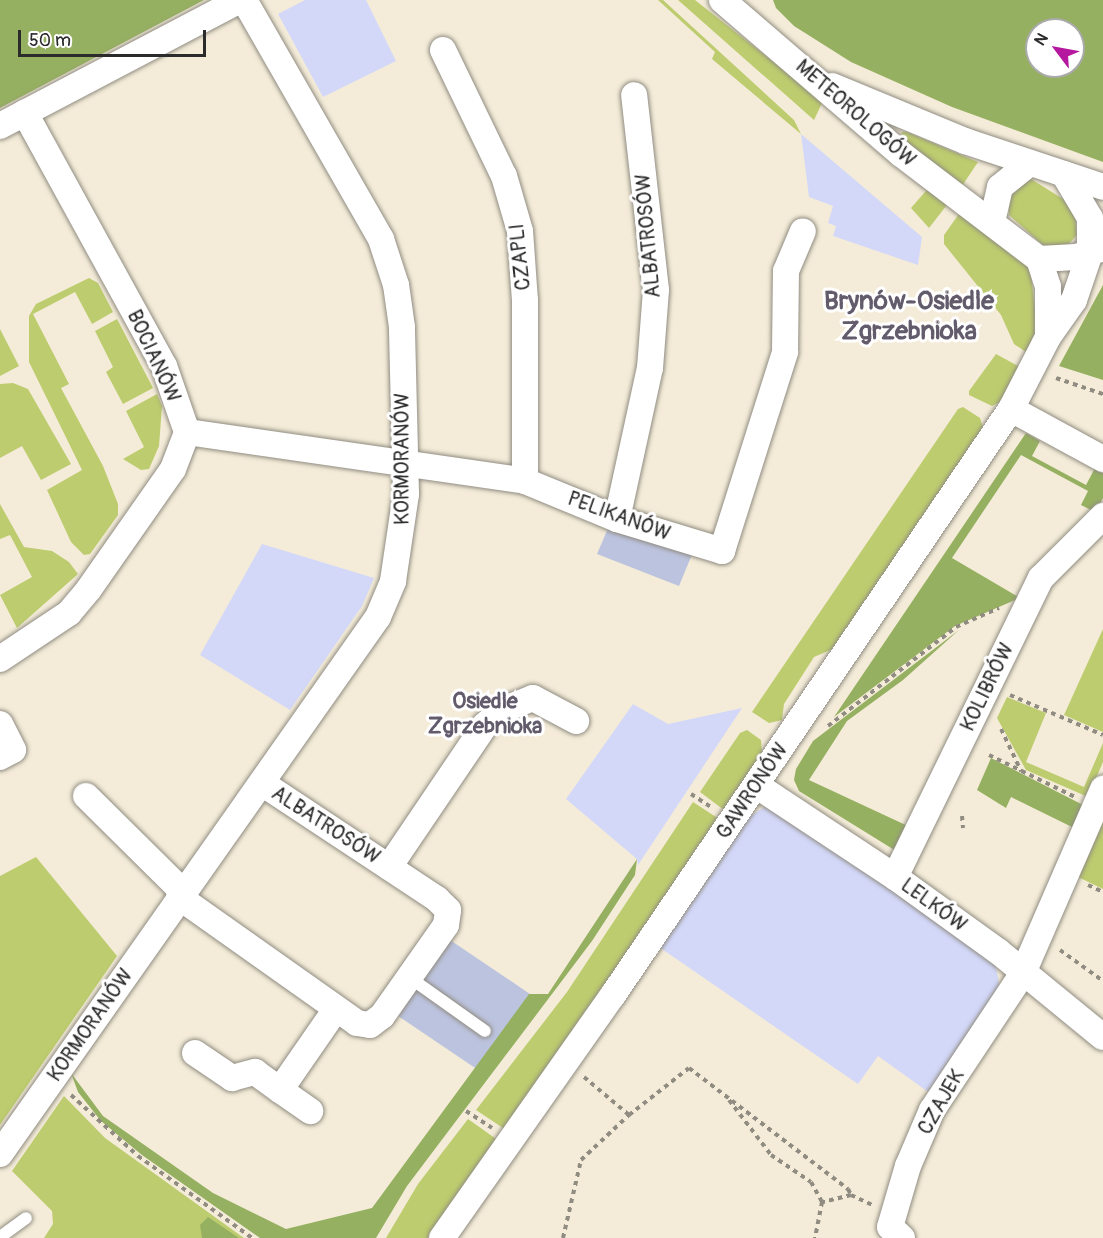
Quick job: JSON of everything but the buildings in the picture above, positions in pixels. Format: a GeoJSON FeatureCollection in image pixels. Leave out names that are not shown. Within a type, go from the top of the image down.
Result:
{"type":"FeatureCollection","features":[{"type":"Feature","properties":{"kind":"street"},"geometry":{"type":"LineString","coordinates":[[0,126],[242,0]]}},
{"type":"Feature","properties":{"kind":"street","name":"KORMORANÓW"},"geometry":{"type":"LineString","coordinates":[[0,1154],[181,894],[263,784],[378,617],[393,581],[406,494],[402,327],[389,261],[350,183],[242,0]]}},
{"type":"Feature","properties":{"kind":"street","name":"METEOROLOGÓW"},"geometry":{"type":"LineString","coordinates":[[722,0],[816,78],[901,154],[992,222]]}},
{"type":"Feature","properties":{"kind":"street","name":"CZAPLI"},"geometry":{"type":"LineString","coordinates":[[443,50],[504,176],[520,231],[525,300],[525,481]]}},
{"type":"Feature","properties":{"kind":"street"},"geometry":{"type":"LineString","coordinates":[[816,78],[931,129],[1103,187]]}},
{"type":"Feature","properties":{"kind":"street","name":"ALBATROSÓW"},"geometry":{"type":"LineString","coordinates":[[618,519],[650,368],[656,290],[634,94]]}},
{"type":"Feature","properties":{"kind":"street","name":"BOCIANÓW"},"geometry":{"type":"LineString","coordinates":[[25,113],[164,366],[187,432]]}},
{"type":"Feature","properties":{"kind":"street"},"geometry":{"type":"LineString","coordinates":[[1030,163],[1000,187],[992,222],[1039,259],[1048,287],[1048,337]]}},
{"type":"Feature","properties":{"kind":"street"},"geometry":{"type":"LineString","coordinates":[[1039,259],[1097,251],[1090,218],[1064,174]]}},
{"type":"Feature","properties":{"kind":"street","name":"PELIKANÓW"},"geometry":{"type":"LineString","coordinates":[[187,432],[404,460],[525,481],[618,519],[722,551],[785,352],[786,270],[803,231]]}},
{"type":"Feature","properties":{"kind":"street","name":"GAWRONÓW"},"geometry":{"type":"LineString","coordinates":[[444,1237],[756,785],[1011,409],[1048,337],[1074,300],[1097,251]]}},
{"type":"Feature","properties":{"kind":"street"},"geometry":{"type":"LineString","coordinates":[[1011,409],[1103,459]]}},
{"type":"Feature","properties":{"kind":"street"},"geometry":{"type":"LineString","coordinates":[[0,659],[69,613],[163,484],[187,432]]}},
{"type":"Feature","properties":{"kind":"street","name":"KOLIBRÓW"},"geometry":{"type":"LineString","coordinates":[[895,877],[1041,578],[1103,516]]}},
{"type":"Feature","properties":{"kind":"street","name":"ALBATROSÓW"},"geometry":{"type":"LineString","coordinates":[[389,867],[485,725],[503,710],[533,698],[576,721]]}},
{"type":"Feature","properties":{"kind":"street"},"geometry":{"type":"LineString","coordinates":[[0,724],[13,750],[0,757]]}},
{"type":"Feature","properties":{"kind":"street","name":"ALBATROSÓW"},"geometry":{"type":"LineString","coordinates":[[263,784],[389,867],[448,910],[446,925],[382,1016],[370,1025],[357,1023],[336,1009]]}},
{"type":"Feature","properties":{"kind":"street","name":"LELKÓW"},"geometry":{"type":"LineString","coordinates":[[756,785],[895,877],[1103,1037]]}},
{"type":"Feature","properties":{"kind":"street"},"geometry":{"type":"LineString","coordinates":[[86,796],[181,894],[336,1009],[280,1090]]}},
{"type":"Feature","properties":{"kind":"street"},"geometry":{"type":"LineString","coordinates":[[1029,978],[1099,798]]}},
{"type":"Feature","properties":{"kind":"street","name":"CZAJEK"},"geometry":{"type":"LineString","coordinates":[[902,1238],[890,1227],[908,1166],[932,1110],[1029,978]]}},
{"type":"Feature","properties":{"kind":"street"},"geometry":{"type":"LineString","coordinates":[[195,1053],[232,1077],[255,1072],[310,1111]]}},
{"type":"Feature","properties":{"kind":"lane"},"geometry":{"type":"LineString","coordinates":[[409,977],[485,1030]]}},
{"type":"Feature","properties":{"kind":"lane"},"geometry":{"type":"LineString","coordinates":[[0,1237],[26,1218]]}},
{"type":"Feature","properties":{"kind":"path"},"geometry":{"type":"LineString","coordinates":[[1054,377],[1103,394]]}},
{"type":"Feature","properties":{"kind":"path"},"geometry":{"type":"LineString","coordinates":[[820,732],[956,627],[997,609]]}},
{"type":"Feature","properties":{"kind":"path"},"geometry":{"type":"LineString","coordinates":[[1006,694],[1103,735]]}},
{"type":"Feature","properties":{"kind":"path"},"geometry":{"type":"LineString","coordinates":[[1001,729],[1022,771]]}},
{"type":"Feature","properties":{"kind":"path"},"geometry":{"type":"LineString","coordinates":[[989,755],[1022,771],[1099,798]]}},
{"type":"Feature","properties":{"kind":"path"},"geometry":{"type":"LineString","coordinates":[[691,794],[719,813]]}},
{"type":"Feature","properties":{"kind":"path"},"geometry":{"type":"LineString","coordinates":[[962,816],[963,828]]}},
{"type":"Feature","properties":{"kind":"path"},"geometry":{"type":"LineString","coordinates":[[1029,978],[1058,949],[1103,981]]}},
{"type":"Feature","properties":{"kind":"path"},"geometry":{"type":"LineString","coordinates":[[563,1238],[581,1160],[629,1115],[689,1068],[848,1189],[851,1195],[822,1202]]}},
{"type":"Feature","properties":{"kind":"path"},"geometry":{"type":"LineString","coordinates":[[582,1075],[629,1115]]}},
{"type":"Feature","properties":{"kind":"path"},"geometry":{"type":"LineString","coordinates":[[53,1078],[107,1132],[252,1238]]}},
{"type":"Feature","properties":{"kind":"path"},"geometry":{"type":"LineString","coordinates":[[724,1094],[771,1155],[811,1182],[822,1202],[815,1238]]}},
{"type":"Feature","properties":{"kind":"path"},"geometry":{"type":"LineString","coordinates":[[466,1111],[500,1133]]}},
{"type":"Feature","properties":{"kind":"shaded area"},"geometry":{"type":"Polygon","coordinates":[[[305,0],[366,0],[396,61],[323,97],[278,14],[305,0]]]}},
{"type":"Feature","properties":{"kind":"shaded area"},"geometry":{"type":"Polygon","coordinates":[[[801,134],[922,237],[918,265],[833,236],[836,226],[828,223],[833,206],[809,197],[801,134]]]}},
{"type":"Feature","properties":{"kind":"shaded area"},"geometry":{"type":"Polygon","coordinates":[[[609,526],[693,552],[679,586],[597,554],[609,526]]]}},
{"type":"Feature","properties":{"kind":"shaded area"},"geometry":{"type":"Polygon","coordinates":[[[262,544],[374,578],[362,606],[290,710],[200,655],[262,544]]]}},
{"type":"Feature","properties":{"kind":"shaded area"},"geometry":{"type":"Polygon","coordinates":[[[633,704],[668,724],[742,708],[638,865],[637,859],[566,799],[633,704]]]}},
{"type":"Feature","properties":{"kind":"shaded area"},"geometry":{"type":"Polygon","coordinates":[[[764,807],[774,808],[986,949],[996,966],[1000,989],[931,1094],[878,1056],[858,1084],[659,947],[746,819],[764,807]]]}},
{"type":"Feature","properties":{"kind":"shaded area"},"geometry":{"type":"Polygon","coordinates":[[[450,940],[530,994],[478,1070],[399,1016],[450,940]]]}},
{"type":"Feature","properties":{"kind":"green space"},"geometry":{"type":"Polygon","coordinates":[[[0,0],[204,0],[0,108],[0,0]]]}},
{"type":"Feature","properties":{"kind":"green space"},"geometry":{"type":"Polygon","coordinates":[[[658,0],[663,0],[794,120],[801,134],[712,59],[715,52],[658,0]]]}},
{"type":"Feature","properties":{"kind":"green space"},"geometry":{"type":"Polygon","coordinates":[[[678,0],[695,0],[823,101],[814,120],[678,0]]]}},
{"type":"Feature","properties":{"kind":"green space"},"geometry":{"type":"Polygon","coordinates":[[[773,0],[1103,0],[1103,162],[952,107],[851,62],[794,26],[776,8],[773,0]]]}},
{"type":"Feature","properties":{"kind":"green space"},"geometry":{"type":"Polygon","coordinates":[[[902,132],[907,132],[978,162],[962,186],[904,147],[900,137],[902,132]]]}},
{"type":"Feature","properties":{"kind":"green space"},"geometry":{"type":"Polygon","coordinates":[[[1031,179],[1063,199],[1075,214],[1077,235],[1064,249],[1043,245],[1009,215],[1009,193],[1031,179]]]}},
{"type":"Feature","properties":{"kind":"green space"},"geometry":{"type":"Polygon","coordinates":[[[931,185],[950,201],[929,228],[911,208],[931,185]]]}},
{"type":"Feature","properties":{"kind":"green space"},"geometry":{"type":"Polygon","coordinates":[[[961,211],[1025,262],[1031,273],[1037,329],[1026,352],[1014,344],[1001,315],[944,244],[944,235],[961,211]]]}},
{"type":"Feature","properties":{"kind":"green space"},"geometry":{"type":"Polygon","coordinates":[[[89,278],[98,283],[113,312],[92,324],[75,292],[33,314],[69,384],[61,388],[103,466],[118,504],[118,515],[90,554],[84,555],[71,542],[47,490],[82,470],[29,362],[29,316],[36,304],[89,278]]]}},
{"type":"Feature","properties":{"kind":"green space"},"geometry":{"type":"Polygon","coordinates":[[[1103,285],[1103,380],[1059,366],[1103,285]]]}},
{"type":"Feature","properties":{"kind":"green space"},"geometry":{"type":"Polygon","coordinates":[[[117,319],[153,388],[123,404],[106,372],[113,367],[95,331],[117,319]]]}},
{"type":"Feature","properties":{"kind":"green space"},"geometry":{"type":"Polygon","coordinates":[[[0,329],[19,366],[0,376],[0,329]]]}},
{"type":"Feature","properties":{"kind":"green space"},"geometry":{"type":"Polygon","coordinates":[[[996,354],[1020,367],[1002,401],[992,406],[969,395],[969,391],[996,354]]]}},
{"type":"Feature","properties":{"kind":"green space"},"geometry":{"type":"Polygon","coordinates":[[[13,383],[28,389],[71,464],[41,480],[22,446],[0,458],[0,384],[13,383]]]}},
{"type":"Feature","properties":{"kind":"green space"},"geometry":{"type":"Polygon","coordinates":[[[157,394],[162,406],[159,446],[149,469],[141,470],[123,459],[144,447],[126,411],[157,394]]]}},
{"type":"Feature","properties":{"kind":"green space"},"geometry":{"type":"Polygon","coordinates":[[[963,407],[980,418],[983,427],[835,648],[814,657],[784,704],[782,720],[769,723],[752,712],[958,409],[963,407]]]}},
{"type":"Feature","properties":{"kind":"green space"},"geometry":{"type":"Polygon","coordinates":[[[1026,433],[1040,441],[1032,456],[1086,485],[1095,468],[1103,473],[1103,498],[1095,512],[1081,505],[1088,491],[1021,455],[952,558],[1020,598],[955,626],[834,717],[1026,433]]]}},
{"type":"Feature","properties":{"kind":"green space"},"geometry":{"type":"Polygon","coordinates":[[[0,504],[24,547],[52,551],[69,562],[78,574],[17,628],[0,595],[32,577],[10,535],[0,539],[0,504]]]}},
{"type":"Feature","properties":{"kind":"green space"},"geometry":{"type":"Polygon","coordinates":[[[1103,629],[1103,732],[1064,715],[1103,629]]]}},
{"type":"Feature","properties":{"kind":"green space"},"geometry":{"type":"Polygon","coordinates":[[[959,630],[903,680],[847,721],[809,780],[910,827],[896,851],[799,791],[794,780],[796,769],[813,741],[959,630]]]}},
{"type":"Feature","properties":{"kind":"green space"},"geometry":{"type":"Polygon","coordinates":[[[1007,697],[1046,713],[1026,762],[1084,787],[1103,743],[1103,762],[1088,797],[1026,770],[997,718],[1007,697]]]}},
{"type":"Feature","properties":{"kind":"green space"},"geometry":{"type":"Polygon","coordinates":[[[747,730],[761,740],[762,753],[724,810],[700,792],[740,733],[747,730]]]}},
{"type":"Feature","properties":{"kind":"green space"},"geometry":{"type":"Polygon","coordinates":[[[991,758],[1085,806],[1076,829],[1011,797],[1006,808],[977,790],[991,758]]]}},
{"type":"Feature","properties":{"kind":"green space"},"geometry":{"type":"Polygon","coordinates":[[[693,802],[719,819],[506,1130],[476,1110],[567,992],[693,802]]]}},
{"type":"Feature","properties":{"kind":"green space"},"geometry":{"type":"Polygon","coordinates":[[[1103,821],[1103,889],[1078,877],[1103,821]]]}},
{"type":"Feature","properties":{"kind":"green space"},"geometry":{"type":"Polygon","coordinates":[[[36,857],[117,956],[0,1125],[0,876],[36,857]]]}},
{"type":"Feature","properties":{"kind":"green space"},"geometry":{"type":"Polygon","coordinates":[[[637,859],[635,875],[592,941],[407,1186],[376,1238],[260,1238],[142,1155],[101,1121],[78,1092],[71,1073],[103,1116],[213,1193],[286,1229],[372,1208],[529,994],[548,994],[637,859]]]}},
{"type":"Feature","properties":{"kind":"green space"},"geometry":{"type":"Polygon","coordinates":[[[64,1096],[105,1138],[244,1238],[44,1238],[53,1224],[52,1211],[12,1171],[64,1096]]]}},
{"type":"Feature","properties":{"kind":"green space"},"geometry":{"type":"Polygon","coordinates":[[[468,1119],[499,1141],[428,1238],[386,1238],[418,1184],[468,1119]]]}},
{"type":"Feature","properties":{"kind":"green space"},"geometry":{"type":"Polygon","coordinates":[[[208,1217],[239,1238],[202,1238],[200,1225],[208,1217]]]}},
{"type":"Feature","properties":{"kind":"district","name":"Brynów-Osiedle Zgrzebnioka"},"geometry":{"type":"Point","coordinates":[909,317]}},
{"type":"Feature","properties":{"kind":"district","name":"Osiedle Zgrzebnioka"},"geometry":{"type":"Point","coordinates":[485,714]}}]}
